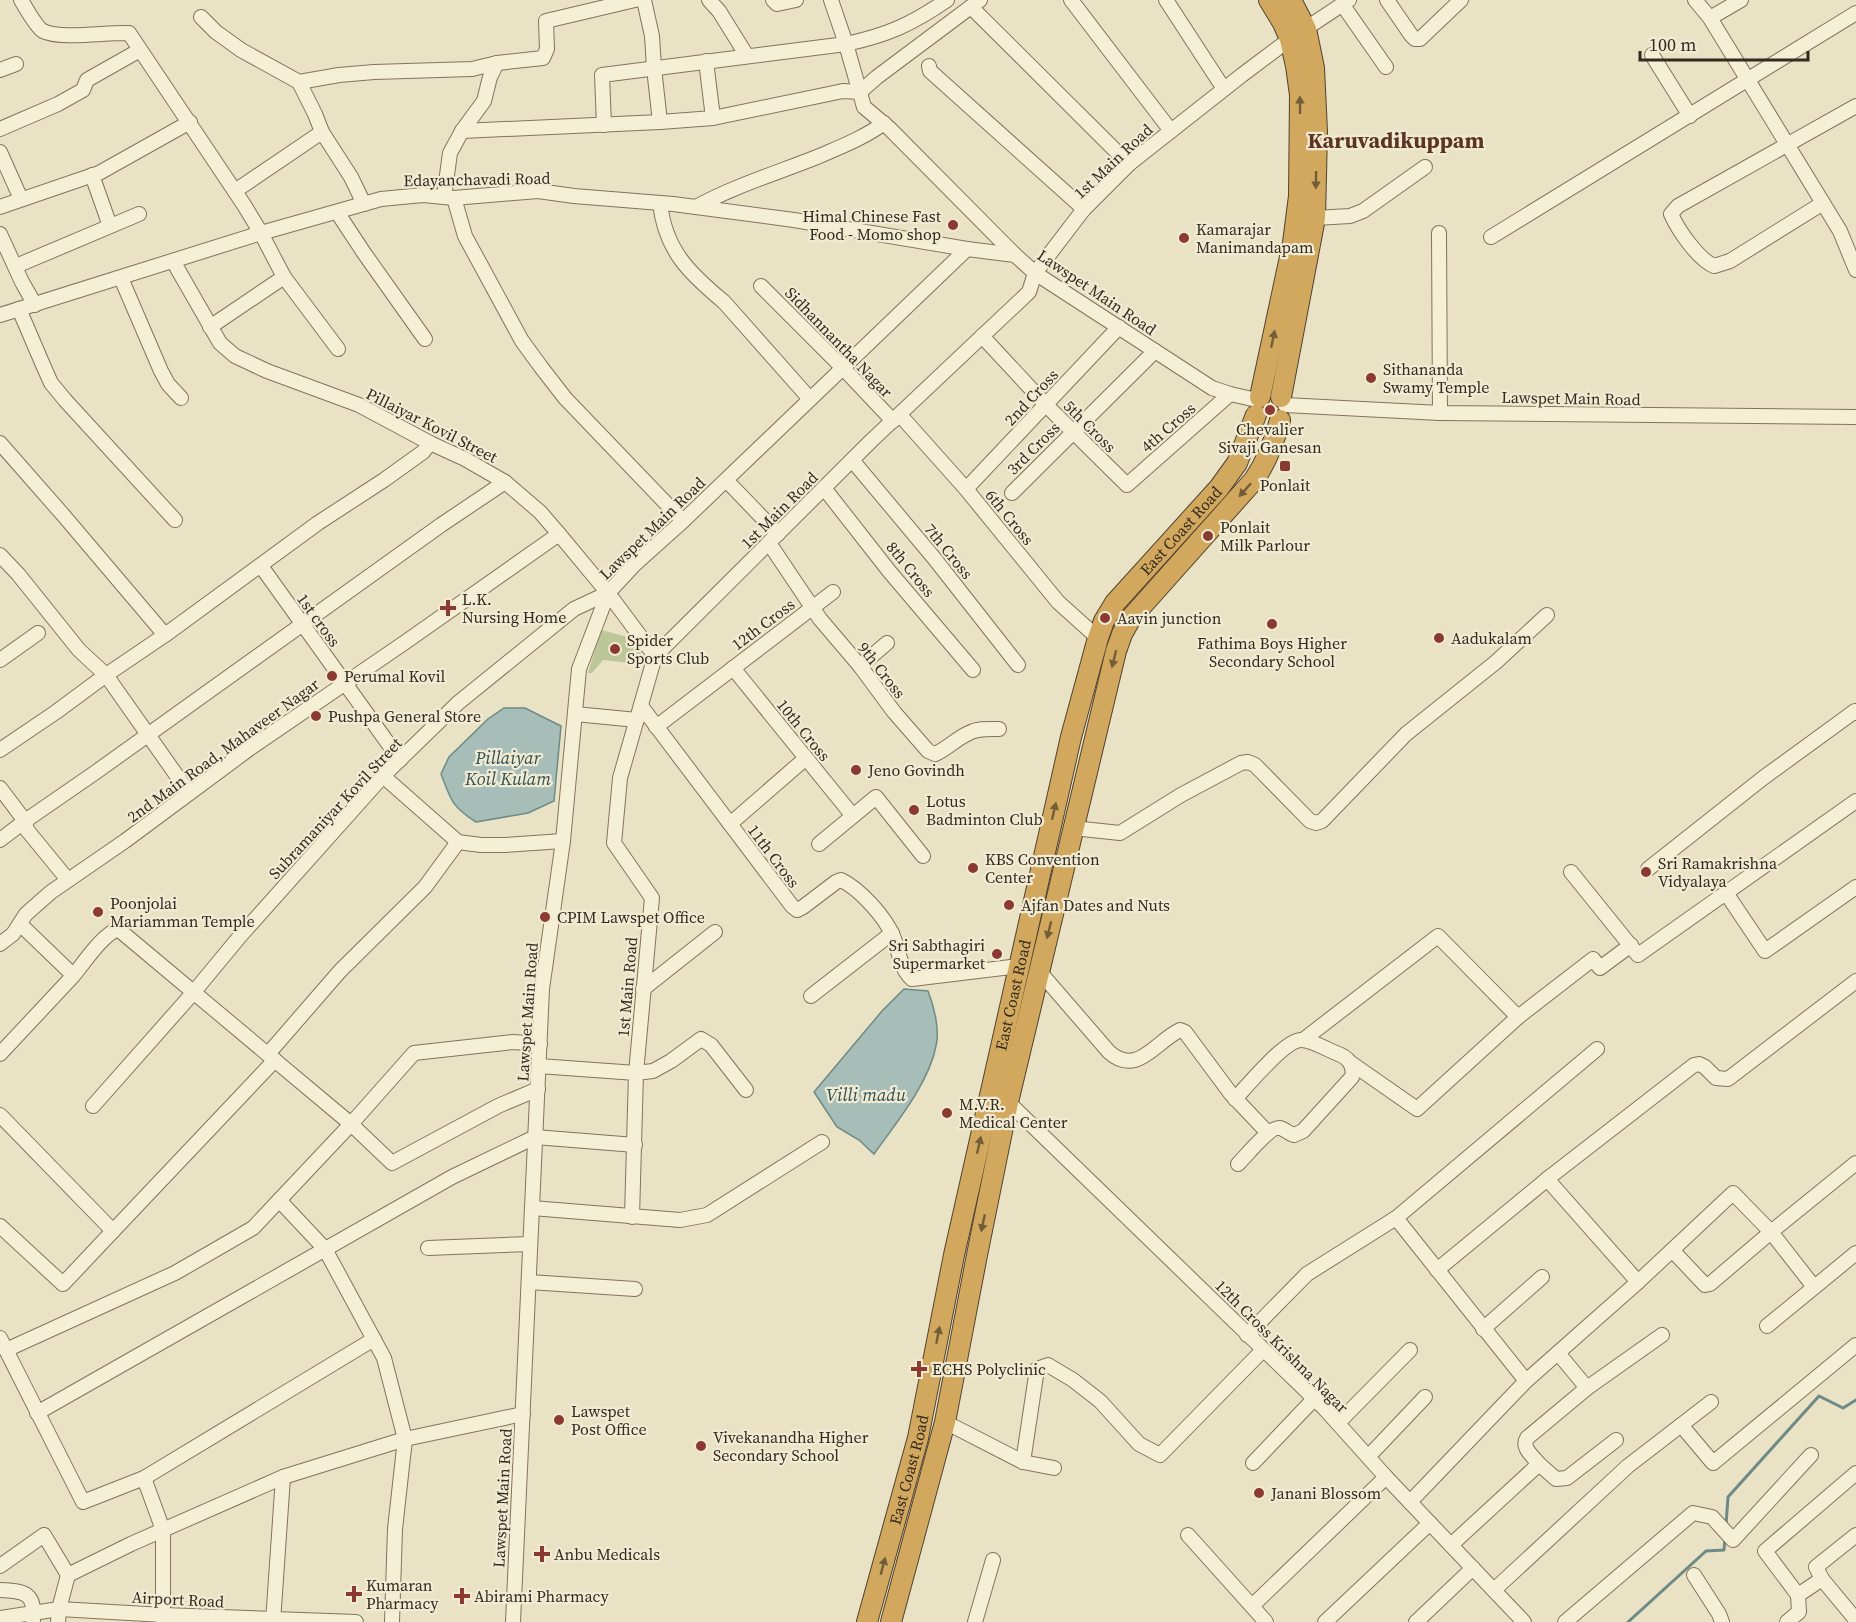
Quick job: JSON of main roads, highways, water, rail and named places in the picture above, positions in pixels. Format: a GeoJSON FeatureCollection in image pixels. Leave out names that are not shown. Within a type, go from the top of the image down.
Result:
{"type":"FeatureCollection","features":[{"type":"Feature","properties":{"kind":"highway","name":"East Coast Road"},"geometry":{"type":"LineString","coordinates":[[891,1622],[945,1422],[976,1255],[1008,1102],[1116,651],[1131,618],[1254,480],[1266,463],[1273,447],[1315,218],[1317,132],[1314,68],[1298,34],[1282,22],[1269,0]]}},
{"type":"Feature","properties":{"kind":"highway","name":"East Coast Road"},"geometry":{"type":"LineString","coordinates":[[867,1622],[918,1438],[954,1255],[1019,966],[1071,737],[1098,638],[1104,621],[1115,603],[1225,480],[1237,463],[1258,404],[1293,243],[1299,196],[1298,34],[1291,0]]}},
{"type":"Feature","properties":{"kind":"highway"},"geometry":{"type":"LineString","coordinates":[[1271,393],[1282,407],[1272,424],[1259,419],[1258,404],[1271,393]]}},
{"type":"Feature","properties":{"kind":"water","name":"Pillaiyar Koil Kulam"},"geometry":{"type":"Polygon","coordinates":[[[504,708],[525,708],[561,726],[554,801],[528,813],[476,822],[453,802],[441,774],[449,757],[488,719],[504,708]]]}},
{"type":"Feature","properties":{"kind":"water","name":"Villi madu"},"geometry":{"type":"Polygon","coordinates":[[[904,989],[928,991],[936,1018],[936,1046],[919,1088],[874,1154],[859,1140],[837,1127],[814,1092],[882,1011],[904,989]]]}},
{"type":"Feature","properties":{"kind":"waterway"},"geometry":{"type":"LineString","coordinates":[[1726,1525],[1728,1497],[1819,1396],[1843,1408],[1856,1400]]}},
{"type":"Feature","properties":{"kind":"waterway"},"geometry":{"type":"LineString","coordinates":[[1628,1622],[1706,1551],[1724,1550],[1725,1537]]}},
{"type":"Feature","properties":{"kind":"place","name":"Himal Chinese Fast Food - Momo shop"},"geometry":{"type":"Point","coordinates":[953,225]}},
{"type":"Feature","properties":{"kind":"place","name":"Kamarajar Manimandapam"},"geometry":{"type":"Point","coordinates":[1184,238]}},
{"type":"Feature","properties":{"kind":"place","name":"Sithananda Swamy Temple"},"geometry":{"type":"Point","coordinates":[1371,378]}},
{"type":"Feature","properties":{"kind":"place","name":"Chevalier Sivaji Ganesan"},"geometry":{"type":"Point","coordinates":[1270,410]}},
{"type":"Feature","properties":{"kind":"place","name":"Ponlait"},"geometry":{"type":"Point","coordinates":[1285,466]}},
{"type":"Feature","properties":{"kind":"place","name":"Ponlait Milk Parlour"},"geometry":{"type":"Point","coordinates":[1208,536]}},
{"type":"Feature","properties":{"kind":"place","name":"L.K. Nursing Home"},"geometry":{"type":"Point","coordinates":[448,608]}},
{"type":"Feature","properties":{"kind":"place","name":"Aavin junction"},"geometry":{"type":"Point","coordinates":[1105,618]}},
{"type":"Feature","properties":{"kind":"place","name":"Fathima Boys Higher Secondary School"},"geometry":{"type":"Point","coordinates":[1272,624]}},
{"type":"Feature","properties":{"kind":"place","name":"Aadukalam"},"geometry":{"type":"Point","coordinates":[1439,638]}},
{"type":"Feature","properties":{"kind":"place","name":"Spider Sports Club"},"geometry":{"type":"Point","coordinates":[615,649]}},
{"type":"Feature","properties":{"kind":"place","name":"Perumal Kovil"},"geometry":{"type":"Point","coordinates":[332,676]}},
{"type":"Feature","properties":{"kind":"place","name":"Pushpa General Store"},"geometry":{"type":"Point","coordinates":[316,716]}},
{"type":"Feature","properties":{"kind":"place","name":"Jeno Govindh"},"geometry":{"type":"Point","coordinates":[856,770]}},
{"type":"Feature","properties":{"kind":"place","name":"Lotus Badminton Club"},"geometry":{"type":"Point","coordinates":[914,810]}},
{"type":"Feature","properties":{"kind":"place","name":"KBS Convention Center"},"geometry":{"type":"Point","coordinates":[973,868]}},
{"type":"Feature","properties":{"kind":"place","name":"Sri Ramakrishna Vidyalaya"},"geometry":{"type":"Point","coordinates":[1646,872]}},
{"type":"Feature","properties":{"kind":"place","name":"Ajfan Dates and Nuts"},"geometry":{"type":"Point","coordinates":[1009,905]}},
{"type":"Feature","properties":{"kind":"place","name":"Poonjolai Mariamman Temple"},"geometry":{"type":"Point","coordinates":[98,912]}},
{"type":"Feature","properties":{"kind":"place","name":"CPIM Lawspet Office"},"geometry":{"type":"Point","coordinates":[545,917]}},
{"type":"Feature","properties":{"kind":"place","name":"Sri Sabthagiri Supermarket"},"geometry":{"type":"Point","coordinates":[997,954]}},
{"type":"Feature","properties":{"kind":"place","name":"M.V.R. Medical Center"},"geometry":{"type":"Point","coordinates":[947,1113]}},
{"type":"Feature","properties":{"kind":"place","name":"ECHS Polyclinic"},"geometry":{"type":"Point","coordinates":[919,1369]}},
{"type":"Feature","properties":{"kind":"place","name":"Lawspet Post Office"},"geometry":{"type":"Point","coordinates":[559,1420]}},
{"type":"Feature","properties":{"kind":"place","name":"Vivekanandha Higher Secondary School"},"geometry":{"type":"Point","coordinates":[701,1446]}},
{"type":"Feature","properties":{"kind":"place","name":"Janani Blossom"},"geometry":{"type":"Point","coordinates":[1259,1493]}},
{"type":"Feature","properties":{"kind":"place","name":"Anbu Medicals"},"geometry":{"type":"Point","coordinates":[542,1554]}},
{"type":"Feature","properties":{"kind":"place","name":"Kumaran Pharmacy"},"geometry":{"type":"Point","coordinates":[354,1594]}},
{"type":"Feature","properties":{"kind":"place","name":"Abirami Pharmacy"},"geometry":{"type":"Point","coordinates":[462,1596]}},
{"type":"Feature","properties":{"kind":"district","name":"Karuvadikuppam"},"geometry":{"type":"Point","coordinates":[1396,140]}}]}
